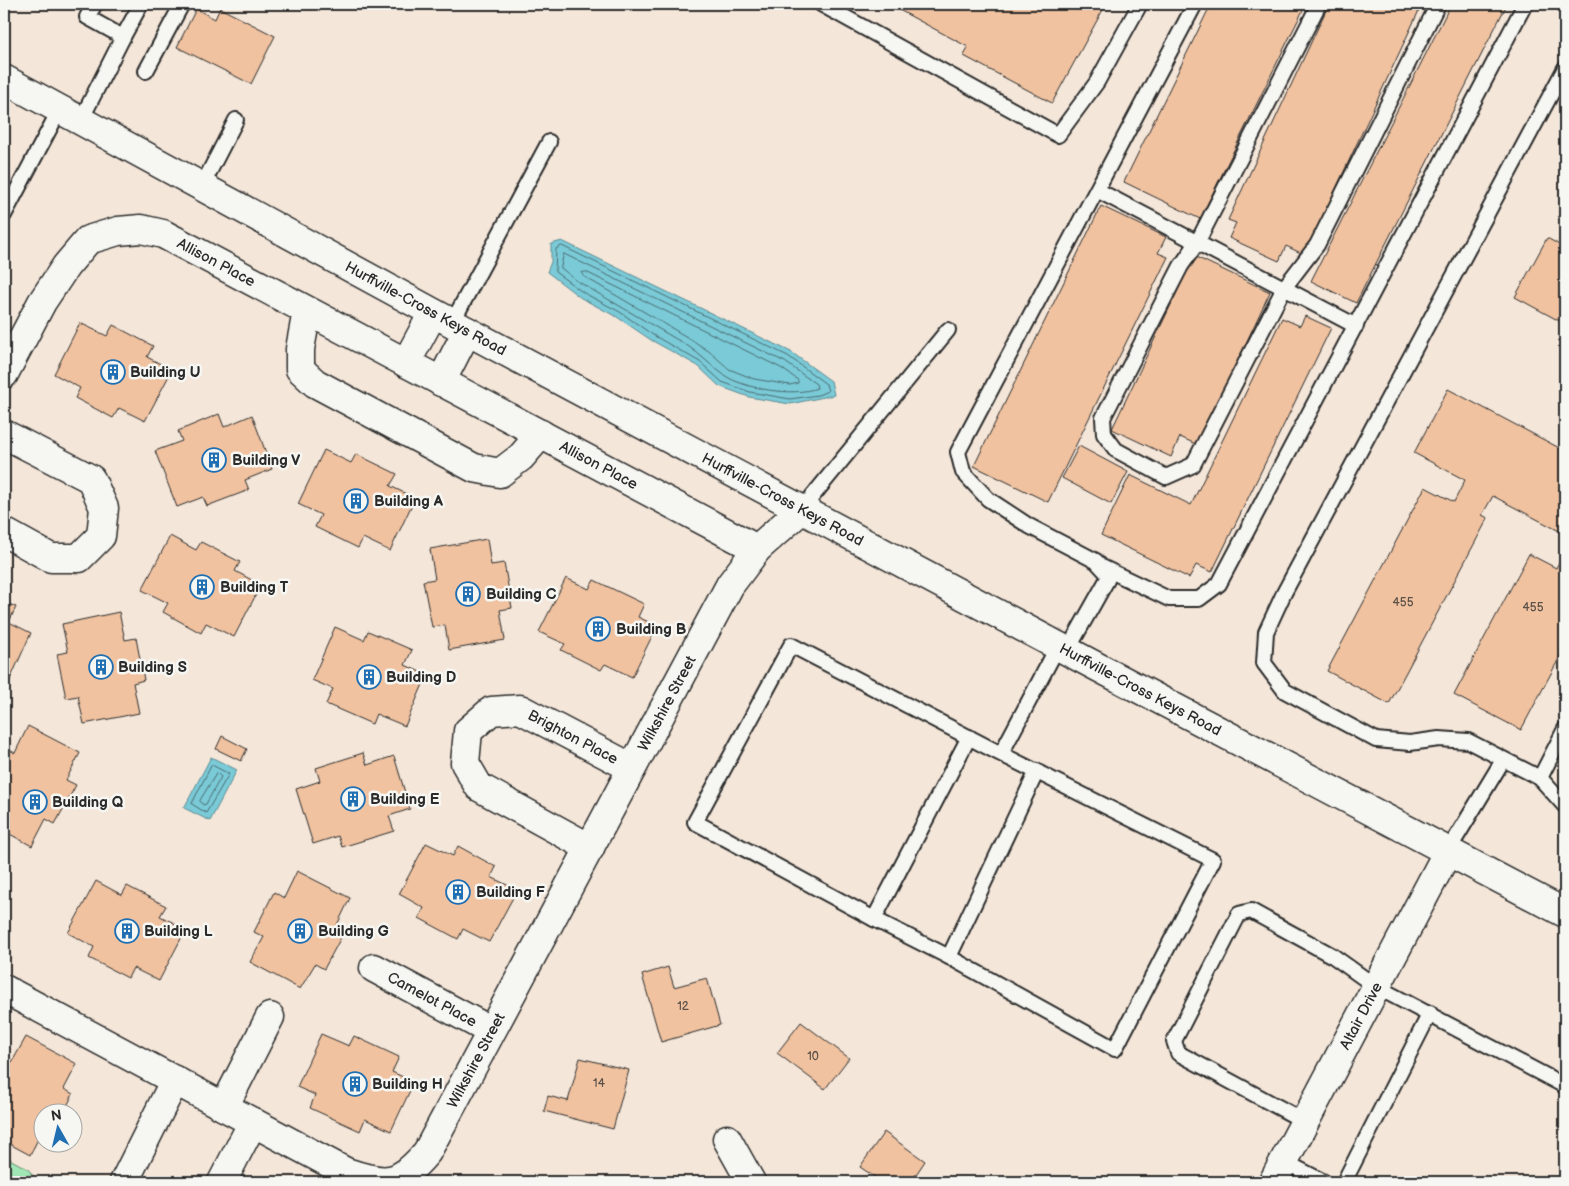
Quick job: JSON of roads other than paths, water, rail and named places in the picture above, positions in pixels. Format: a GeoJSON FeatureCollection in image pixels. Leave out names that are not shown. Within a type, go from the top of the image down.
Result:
{"type":"FeatureCollection","features":[{"type":"Feature","properties":{"kind":"street","name":"Hurffville-Cross Keys Road"},"geometry":{"type":"LineString","coordinates":[[4,79],[450,322],[1565,912]]}},
{"type":"Feature","properties":{"kind":"street","name":"Allison Place"},"geometry":{"type":"LineString","coordinates":[[4,374],[42,302],[66,266],[88,240],[118,231],[141,229],[163,234],[757,549]]}},
{"type":"Feature","properties":{"kind":"street"},"geometry":{"type":"LineString","coordinates":[[307,311],[300,349],[300,369],[315,383],[474,468],[500,473],[521,457],[541,434]]}},
{"type":"Feature","properties":{"kind":"street"},"geometry":{"type":"LineString","coordinates":[[406,363],[450,322]]}},
{"type":"Feature","properties":{"kind":"street"},"geometry":{"type":"LineString","coordinates":[[441,382],[450,322]]}},
{"type":"Feature","properties":{"kind":"street"},"geometry":{"type":"LineString","coordinates":[[4,434],[91,479],[104,508],[101,536],[79,558],[51,558],[4,532]]}},
{"type":"Feature","properties":{"kind":"street","name":"Wilkshire Street"},"geometry":{"type":"LineString","coordinates":[[4,989],[346,1172],[368,1180],[390,1182],[411,1171],[427,1152],[730,585],[757,549],[802,508]]}},
{"type":"Feature","properties":{"kind":"street","name":"Brighton Place"},"geometry":{"type":"LineString","coordinates":[[590,848],[479,787],[465,763],[468,731],[491,711],[520,709],[632,768]]}},
{"type":"Feature","properties":{"kind":"street","name":"Altair Drive"},"geometry":{"type":"LineString","coordinates":[[1278,1172],[1448,851]]}},
{"type":"Feature","properties":{"kind":"street","name":"Camelot Place"},"geometry":{"type":"LineString","coordinates":[[374,968],[491,1031]]}},
{"type":"Feature","properties":{"kind":"street"},"geometry":{"type":"LineString","coordinates":[[224,1107],[270,1017]]}},
{"type":"Feature","properties":{"kind":"street"},"geometry":{"type":"LineString","coordinates":[[124,1182],[175,1080]]}},
{"type":"Feature","properties":{"kind":"street"},"geometry":{"type":"LineString","coordinates":[[222,1182],[252,1122]]}},
{"type":"Feature","properties":{"kind":"street"},"geometry":{"type":"LineString","coordinates":[[727,1139],[751,1182]]}},
{"type":"Feature","properties":{"kind":"lane"},"geometry":{"type":"LineString","coordinates":[[94,4],[88,17],[123,37]]}},
{"type":"Feature","properties":{"kind":"lane"},"geometry":{"type":"LineString","coordinates":[[4,215],[20,185],[123,37],[140,4]]}},
{"type":"Feature","properties":{"kind":"lane"},"geometry":{"type":"LineString","coordinates":[[146,71],[182,4]]}},
{"type":"Feature","properties":{"kind":"lane"},"geometry":{"type":"LineString","coordinates":[[821,4],[1058,134],[1097,82],[1140,4]]}},
{"type":"Feature","properties":{"kind":"lane"},"geometry":{"type":"LineString","coordinates":[[1195,4],[958,452],[963,472],[988,498],[1045,534],[1087,555],[1104,568],[1169,599],[1199,599],[1219,584],[1265,492],[1356,326],[1526,4]]}},
{"type":"Feature","properties":{"kind":"lane"},"geometry":{"type":"LineString","coordinates":[[1319,4],[1197,243],[1181,266],[1103,418],[1104,434],[1116,450],[1166,477],[1193,465],[1284,288],[1317,245],[1438,4]]}},
{"type":"Feature","properties":{"kind":"lane"},"geometry":{"type":"LineString","coordinates":[[1565,68],[1289,584],[1266,632],[1264,664],[1285,691],[1376,740],[1410,743],[1439,739],[1468,741],[1540,778],[1565,806]]}},
{"type":"Feature","properties":{"kind":"lane"},"geometry":{"type":"LineString","coordinates":[[202,186],[236,120]]}},
{"type":"Feature","properties":{"kind":"lane"},"geometry":{"type":"LineString","coordinates":[[450,322],[548,142]]}},
{"type":"Feature","properties":{"kind":"lane"},"geometry":{"type":"LineString","coordinates":[[1097,190],[1356,326]]}},
{"type":"Feature","properties":{"kind":"lane"},"geometry":{"type":"LineString","coordinates":[[802,508],[948,330]]}},
{"type":"Feature","properties":{"kind":"lane"},"geometry":{"type":"LineString","coordinates":[[1001,754],[1063,648],[1107,580],[1108,574],[1104,568]]}},
{"type":"Feature","properties":{"kind":"lane"},"geometry":{"type":"LineString","coordinates":[[791,645],[1001,754],[1213,860],[1115,1049],[949,956],[874,919],[695,822],[791,645]]}},
{"type":"Feature","properties":{"kind":"lane"},"geometry":{"type":"LineString","coordinates":[[1540,778],[1565,729]]}},
{"type":"Feature","properties":{"kind":"lane"},"geometry":{"type":"LineString","coordinates":[[874,919],[969,737]]}},
{"type":"Feature","properties":{"kind":"lane"},"geometry":{"type":"LineString","coordinates":[[1448,851],[1503,760]]}},
{"type":"Feature","properties":{"kind":"lane"},"geometry":{"type":"LineString","coordinates":[[949,956],[1037,771]]}},
{"type":"Feature","properties":{"kind":"lane"},"geometry":{"type":"LineString","coordinates":[[1304,1121],[1178,1053],[1174,1041],[1239,914],[1251,911],[1333,956],[1375,986],[1430,1013],[1565,1086]]}},
{"type":"Feature","properties":{"kind":"lane"},"geometry":{"type":"LineString","coordinates":[[1344,1182],[1430,1013]]}},
{"type":"Feature","properties":{"kind":"lane"},"geometry":{"type":"LineString","coordinates":[[1278,1172],[1324,1182]]}},
{"type":"Feature","properties":{"kind":"water"},"geometry":{"type":"Polygon","coordinates":[[[562,241],[791,352],[831,381],[834,395],[790,404],[749,397],[719,386],[698,366],[651,340],[617,317],[581,298],[547,272],[551,262],[551,244],[562,241]]]}},
{"type":"Feature","properties":{"kind":"water"},"geometry":{"type":"Polygon","coordinates":[[[211,757],[237,770],[210,821],[184,808],[211,757]]]}},
{"type":"Feature","properties":{"kind":"place","name":"Building U"},"geometry":{"type":"Point","coordinates":[113,372]}},
{"type":"Feature","properties":{"kind":"place","name":"Building V"},"geometry":{"type":"Point","coordinates":[214,460]}},
{"type":"Feature","properties":{"kind":"place","name":"Building A"},"geometry":{"type":"Point","coordinates":[356,501]}},
{"type":"Feature","properties":{"kind":"place","name":"Building T"},"geometry":{"type":"Point","coordinates":[202,587]}},
{"type":"Feature","properties":{"kind":"place","name":"Building C"},"geometry":{"type":"Point","coordinates":[468,594]}},
{"type":"Feature","properties":{"kind":"place","name":"Building B"},"geometry":{"type":"Point","coordinates":[598,629]}},
{"type":"Feature","properties":{"kind":"place","name":"Building S"},"geometry":{"type":"Point","coordinates":[101,667]}},
{"type":"Feature","properties":{"kind":"place","name":"Building D"},"geometry":{"type":"Point","coordinates":[369,677]}},
{"type":"Feature","properties":{"kind":"place","name":"Building E"},"geometry":{"type":"Point","coordinates":[353,799]}},
{"type":"Feature","properties":{"kind":"place","name":"Building Q"},"geometry":{"type":"Point","coordinates":[35,802]}},
{"type":"Feature","properties":{"kind":"place","name":"Building F"},"geometry":{"type":"Point","coordinates":[458,892]}},
{"type":"Feature","properties":{"kind":"place","name":"Building L"},"geometry":{"type":"Point","coordinates":[127,931]}},
{"type":"Feature","properties":{"kind":"place","name":"Building G"},"geometry":{"type":"Point","coordinates":[300,931]}},
{"type":"Feature","properties":{"kind":"place","name":"Building H"},"geometry":{"type":"Point","coordinates":[355,1084]}}]}
